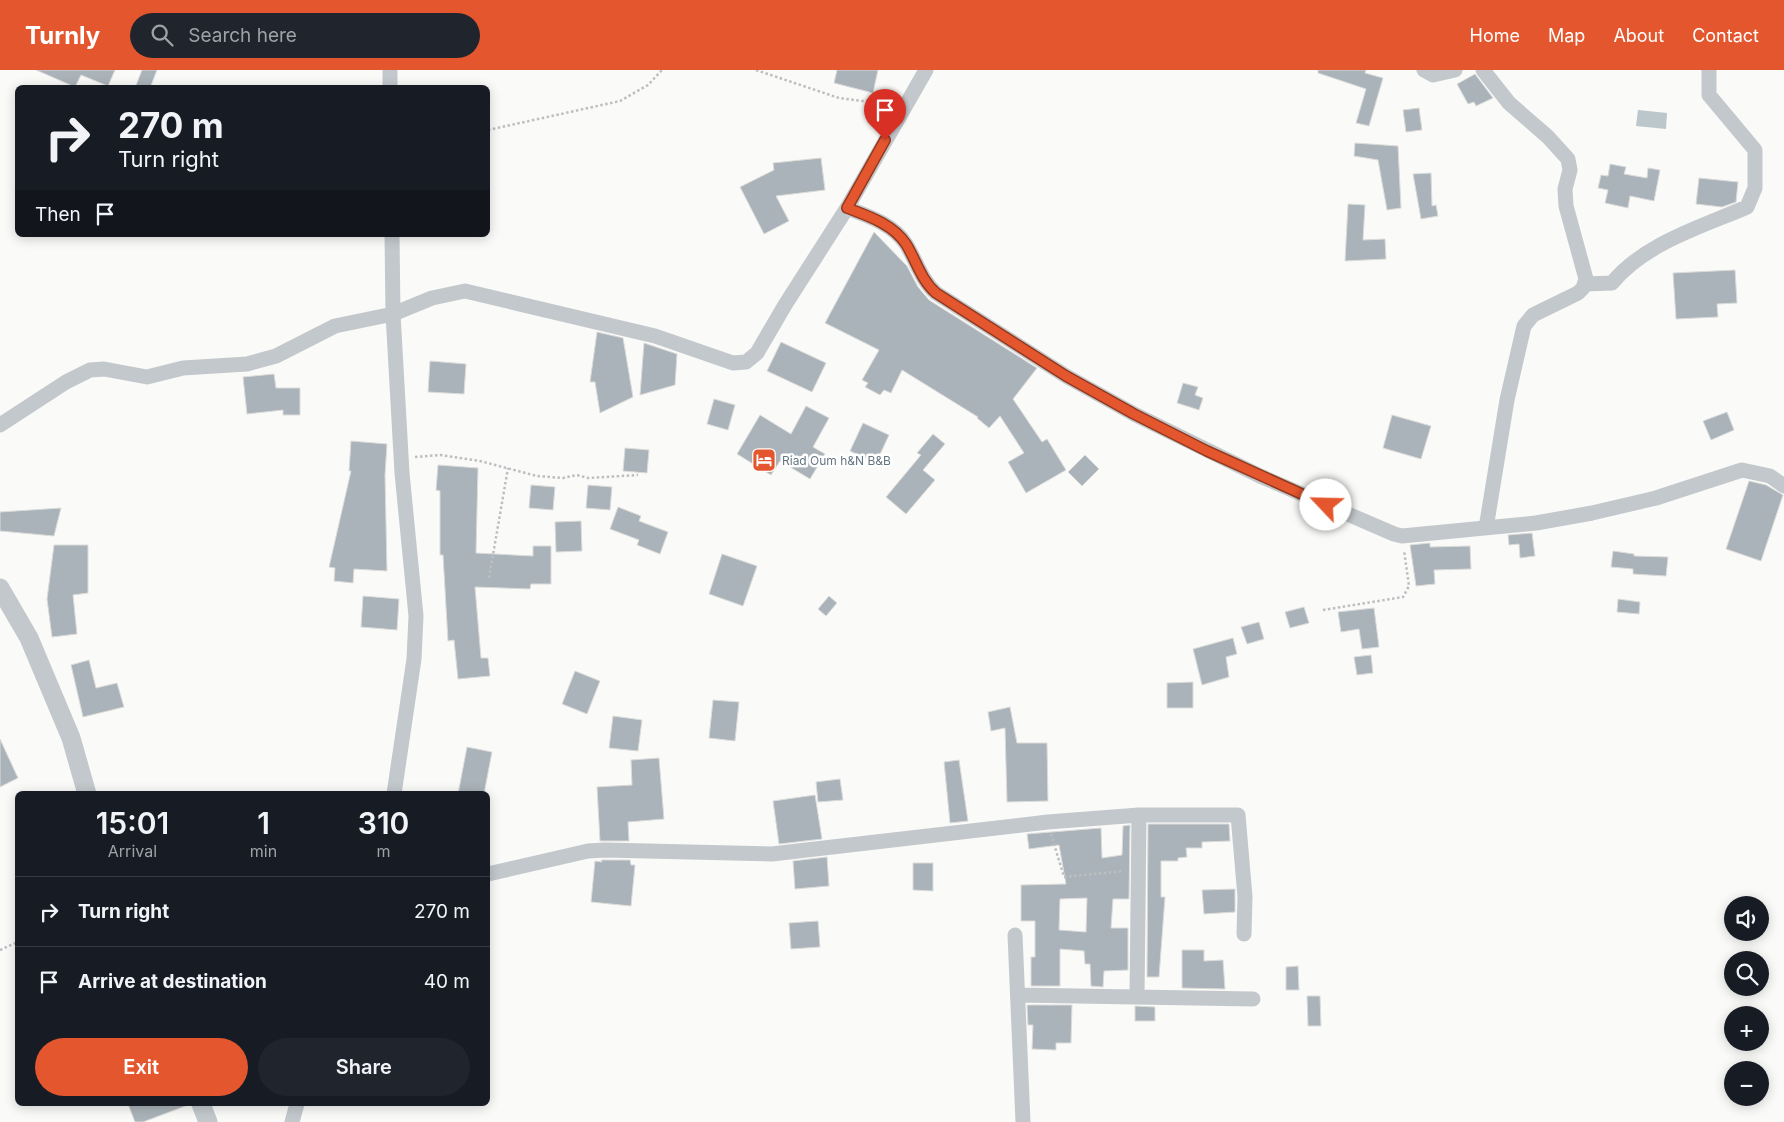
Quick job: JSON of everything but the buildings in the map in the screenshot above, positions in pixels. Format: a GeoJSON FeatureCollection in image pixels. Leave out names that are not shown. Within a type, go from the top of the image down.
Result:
{"type":"FeatureCollection","features":[{"type":"Feature","properties":{"kind":"street"},"geometry":{"type":"LineString","coordinates":[[390,70],[390,85]]}},
{"type":"Feature","properties":{"kind":"street"},"geometry":{"type":"LineString","coordinates":[[0,425],[66,382],[90,370],[104,369],[147,377],[183,368],[247,364],[276,356],[335,326],[393,314],[450,293],[464,291],[479,292],[655,336],[733,363],[746,362],[757,353],[785,305],[847,208],[926,70]]}},
{"type":"Feature","properties":{"kind":"street"},"geometry":{"type":"LineString","coordinates":[[1424,70],[1433,75],[1455,70]]}},
{"type":"Feature","properties":{"kind":"street"},"geometry":{"type":"LineString","coordinates":[[1483,70],[1509,103],[1548,137],[1568,159],[1570,170],[1565,189],[1566,206],[1586,278],[1586,284],[1578,293],[1533,315],[1524,326],[1507,400],[1486,528]]}},
{"type":"Feature","properties":{"kind":"street"},"geometry":{"type":"LineString","coordinates":[[1586,284],[1612,283],[1620,273],[1665,243],[1747,207],[1755,188],[1755,150],[1709,96],[1709,70]]}},
{"type":"Feature","properties":{"kind":"street"},"geometry":{"type":"LineString","coordinates":[[847,208],[884,224],[900,236],[923,277],[936,293],[1066,376],[1207,451],[1368,524],[1402,536],[1536,523],[1628,505],[1696,486],[1716,477],[1742,470],[1770,476],[1784,486]]}},
{"type":"Feature","properties":{"kind":"street"},"geometry":{"type":"LineString","coordinates":[[392,237],[393,314],[401,457],[415,597],[416,636],[394,791]]}},
{"type":"Feature","properties":{"kind":"street"},"geometry":{"type":"LineString","coordinates":[[0,588],[29,638],[71,738],[86,791]]}},
{"type":"Feature","properties":{"kind":"street"},"geometry":{"type":"LineString","coordinates":[[1137,997],[1140,870],[1139,815]]}},
{"type":"Feature","properties":{"kind":"street"},"geometry":{"type":"LineString","coordinates":[[490,874],[588,851],[772,854],[1048,822],[1139,815],[1238,815],[1245,897],[1244,934]]}},
{"type":"Feature","properties":{"kind":"street"},"geometry":{"type":"LineString","coordinates":[[1016,936],[1023,1122]]}},
{"type":"Feature","properties":{"kind":"street"},"geometry":{"type":"LineString","coordinates":[[1018,995],[1253,999]]}},
{"type":"Feature","properties":{"kind":"street"},"geometry":{"type":"LineString","coordinates":[[202,1106],[208,1122]]}},
{"type":"Feature","properties":{"kind":"street"},"geometry":{"type":"LineString","coordinates":[[292,1122],[296,1106]]}},
{"type":"Feature","properties":{"kind":"path"},"geometry":{"type":"LineString","coordinates":[[490,130],[620,101],[648,85],[662,70]]}},
{"type":"Feature","properties":{"kind":"path"},"geometry":{"type":"LineString","coordinates":[[756,70],[848,100],[874,100],[910,95]]}},
{"type":"Feature","properties":{"kind":"path"},"geometry":{"type":"LineString","coordinates":[[401,457],[431,458],[440,455],[554,478],[578,475],[588,478],[638,475]]}},
{"type":"Feature","properties":{"kind":"path"},"geometry":{"type":"LineString","coordinates":[[489,578],[508,468]]}},
{"type":"Feature","properties":{"kind":"path"},"geometry":{"type":"LineString","coordinates":[[1323,610],[1394,599],[1405,594],[1408,582],[1402,536]]}},
{"type":"Feature","properties":{"kind":"path"},"geometry":{"type":"LineString","coordinates":[[1048,822],[1064,877],[1140,870]]}},
{"type":"Feature","properties":{"kind":"path"},"geometry":{"type":"LineString","coordinates":[[0,950],[15,943]]}},
{"type":"Feature","properties":{"kind":"shaded area"},"geometry":{"type":"Polygon","coordinates":[[[1638,110],[1667,113],[1666,129],[1636,126],[1638,110]]]}},
{"type":"Feature","properties":{"kind":"place","name":"Riad Oum h&N B&B"},"geometry":{"type":"Point","coordinates":[764,460]}},
{"type":"Feature","properties":{"kind":"route"},"geometry":{"type":"LineString","coordinates":[[885,140],[847,208],[884,224],[900,236],[923,277],[936,293],[1066,376],[1134,414],[1207,451],[1326,505]]}}]}
